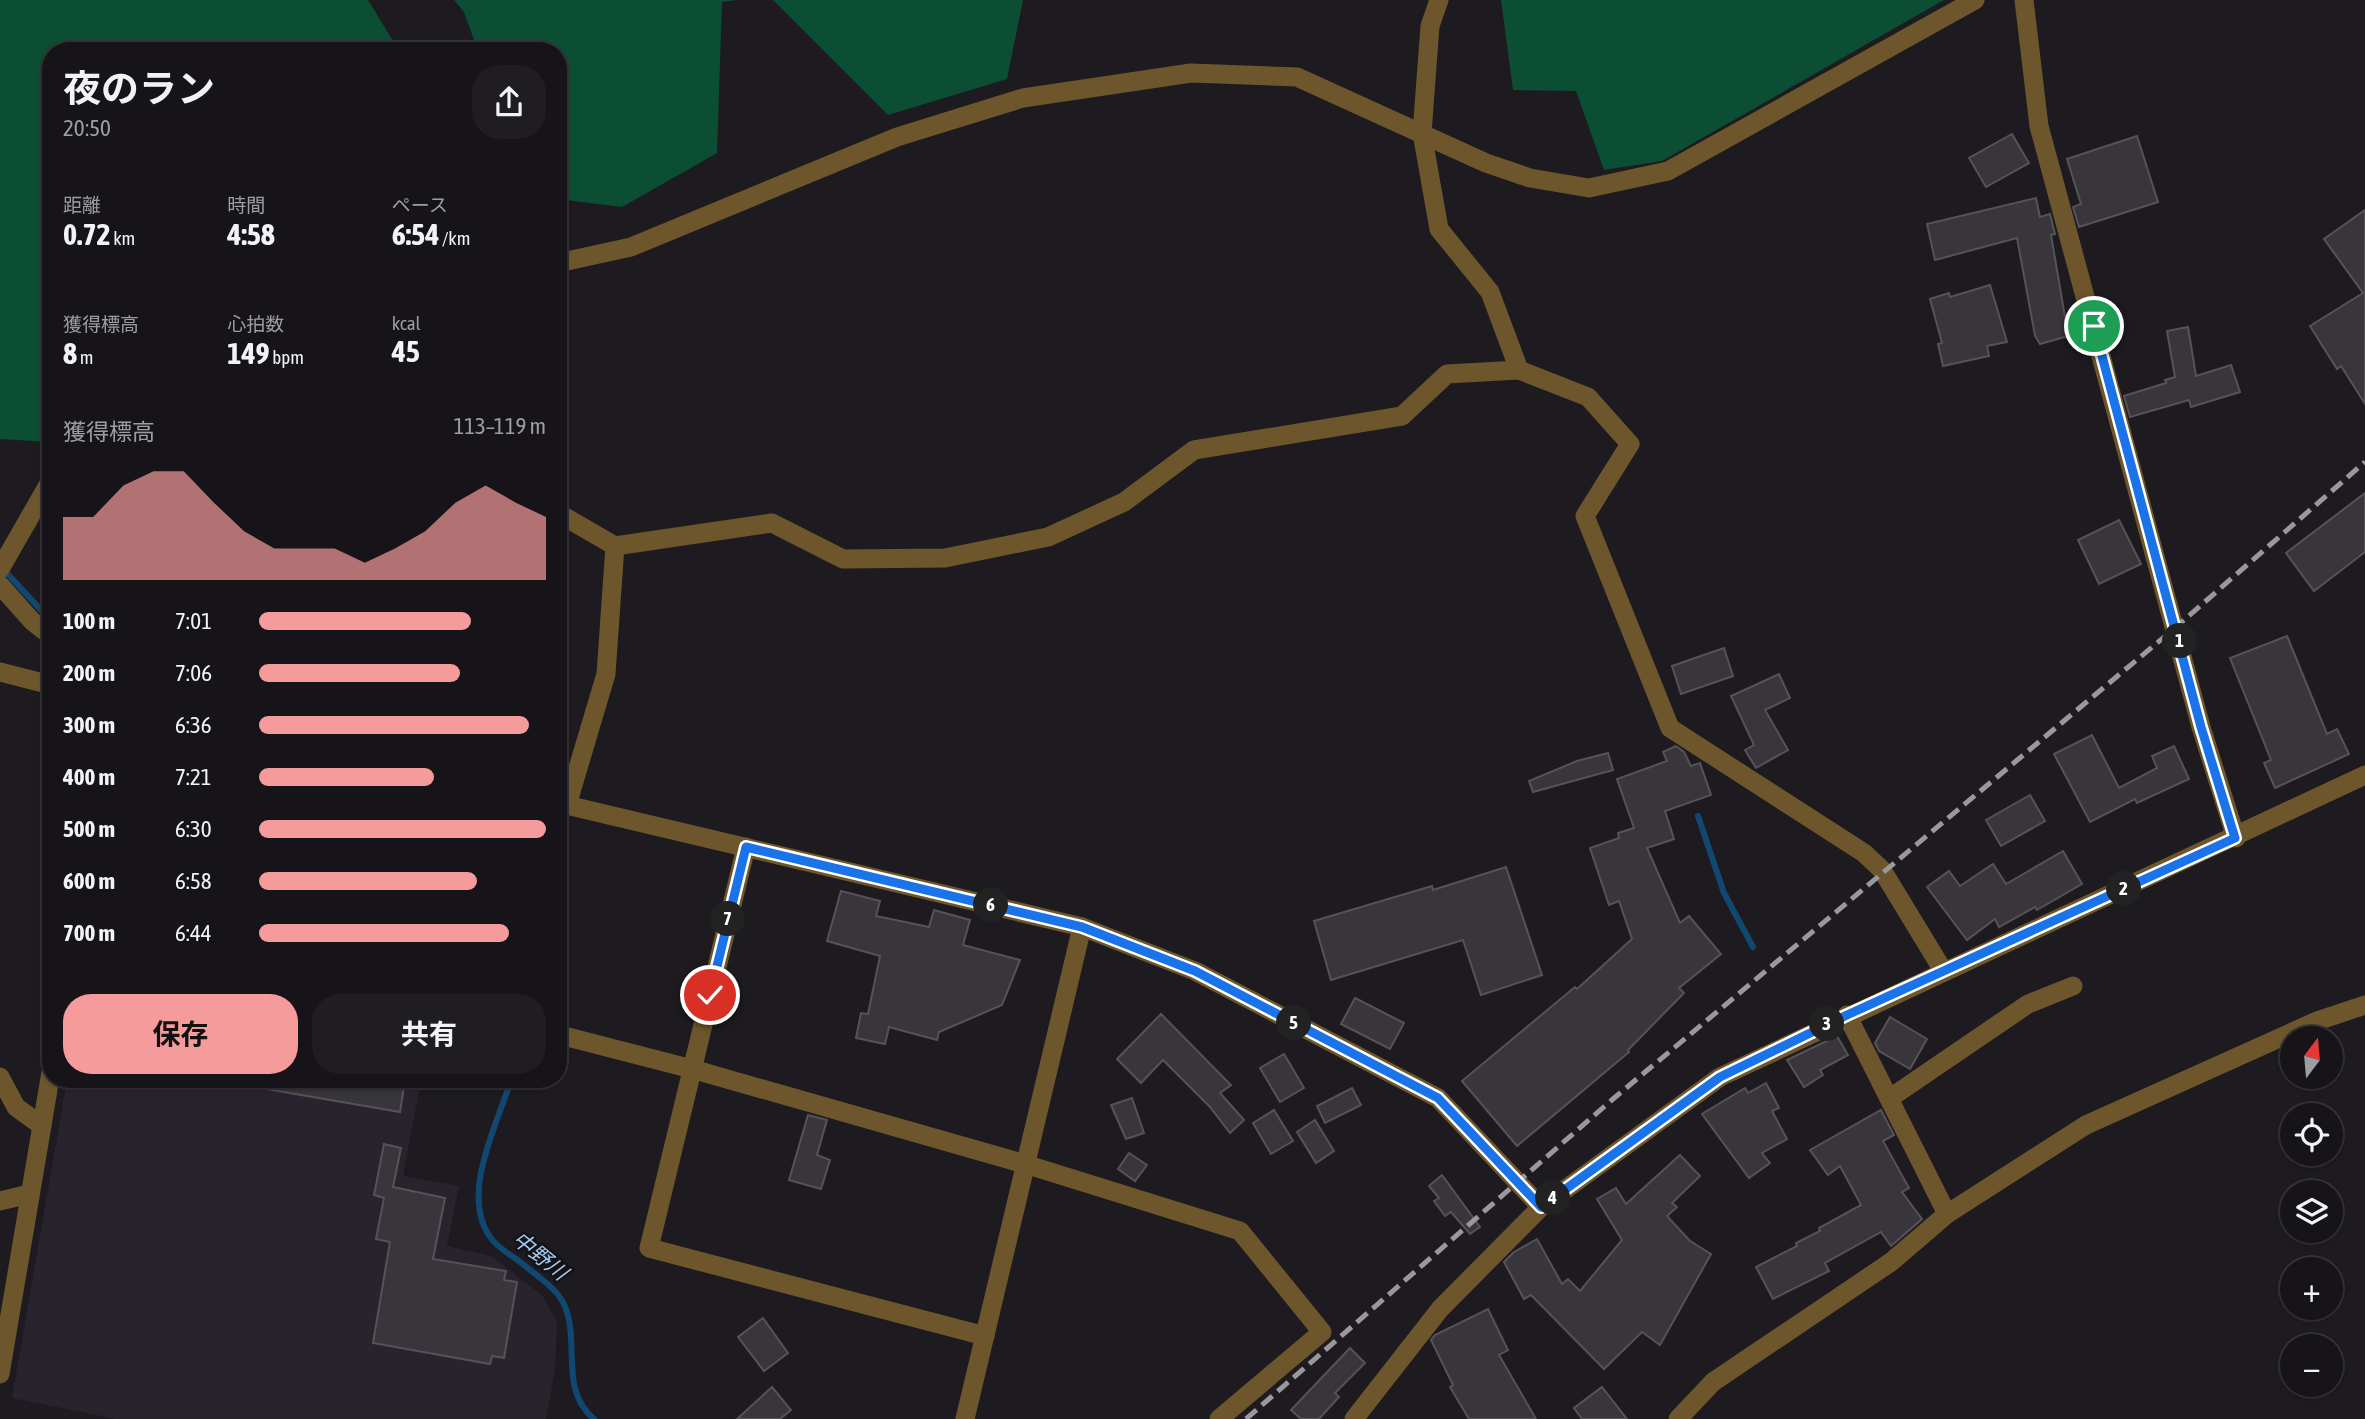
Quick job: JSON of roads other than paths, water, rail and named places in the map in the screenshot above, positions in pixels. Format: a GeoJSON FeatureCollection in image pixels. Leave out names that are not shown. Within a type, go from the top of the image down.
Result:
{"type":"FeatureCollection","features":[{"type":"Feature","properties":{"kind":"street"},"geometry":{"type":"LineString","coordinates":[[1439,0],[1430,26],[1422,133],[1439,229],[1490,292],[1519,370]]}},
{"type":"Feature","properties":{"kind":"street"},"geometry":{"type":"LineString","coordinates":[[567,261],[632,247],[897,137],[1023,99],[1191,72],[1297,77],[1486,163],[1530,178],[1589,188],[1668,171],[1975,0]]}},
{"type":"Feature","properties":{"kind":"street"},"geometry":{"type":"LineString","coordinates":[[2024,0],[2039,126],[2201,727],[2235,838]]}},
{"type":"Feature","properties":{"kind":"street"},"geometry":{"type":"LineString","coordinates":[[567,518],[615,546],[772,523],[843,559],[945,558],[1048,537],[1124,502],[1194,450],[1402,416],[1447,374],[1519,370],[1588,397],[1630,444],[1585,516],[1670,728],[1864,853],[1882,870],[1944,972]]}},
{"type":"Feature","properties":{"kind":"street"},"geometry":{"type":"LineString","coordinates":[[3,566],[42,496]]}},
{"type":"Feature","properties":{"kind":"street"},"geometry":{"type":"LineString","coordinates":[[567,792],[606,674],[615,546]]}},
{"type":"Feature","properties":{"kind":"street"},"geometry":{"type":"LineString","coordinates":[[0,585],[42,629]]}},
{"type":"Feature","properties":{"kind":"street"},"geometry":{"type":"LineString","coordinates":[[0,672],[42,683]]}},
{"type":"Feature","properties":{"kind":"street"},"geometry":{"type":"LineString","coordinates":[[1354,1419],[1440,1309],[1541,1207],[1720,1077],[1847,1015],[2235,838],[2365,775]]}},
{"type":"Feature","properties":{"kind":"street"},"geometry":{"type":"LineString","coordinates":[[567,805],[1082,927],[1195,971],[1438,1098],[1541,1207]]}},
{"type":"Feature","properties":{"kind":"street"},"geometry":{"type":"LineString","coordinates":[[746,847],[649,1248],[985,1336]]}},
{"type":"Feature","properties":{"kind":"street"},"geometry":{"type":"LineString","coordinates":[[965,1419],[1082,927]]}},
{"type":"Feature","properties":{"kind":"street"},"geometry":{"type":"LineString","coordinates":[[1890,1098],[2028,1004],[2073,986]]}},
{"type":"Feature","properties":{"kind":"street"},"geometry":{"type":"LineString","coordinates":[[1679,1418],[1713,1382],[1891,1262],[1947,1214],[2086,1125],[2317,1021],[2365,1005]]}},
{"type":"Feature","properties":{"kind":"street"},"geometry":{"type":"LineString","coordinates":[[1847,1015],[1947,1214]]}},
{"type":"Feature","properties":{"kind":"street"},"geometry":{"type":"LineString","coordinates":[[567,1037],[692,1069],[1025,1164],[1240,1231],[1322,1332],[1219,1419]]}},
{"type":"Feature","properties":{"kind":"street"},"geometry":{"type":"LineString","coordinates":[[0,1077],[16,1107],[42,1126]]}},
{"type":"Feature","properties":{"kind":"street"},"geometry":{"type":"LineString","coordinates":[[0,1374],[48,1088]]}},
{"type":"Feature","properties":{"kind":"street"},"geometry":{"type":"LineString","coordinates":[[0,1201],[29,1194]]}},
{"type":"Feature","properties":{"kind":"waterway","name":"中野川"},"geometry":{"type":"LineString","coordinates":[[4,570],[42,611]]}},
{"type":"Feature","properties":{"kind":"waterway"},"geometry":{"type":"LineString","coordinates":[[1698,816],[1724,893],[1753,947]]}},
{"type":"Feature","properties":{"kind":"waterway","name":"中野川"},"geometry":{"type":"LineString","coordinates":[[508,1088],[484,1159],[479,1201],[482,1220],[497,1245],[548,1284],[563,1302],[570,1323],[572,1367],[577,1395],[594,1419]]}},
{"type":"Feature","properties":{"kind":"railway"},"geometry":{"type":"LineString","coordinates":[[1246,1419],[1613,1099],[2176,627],[2365,462]]}}]}
